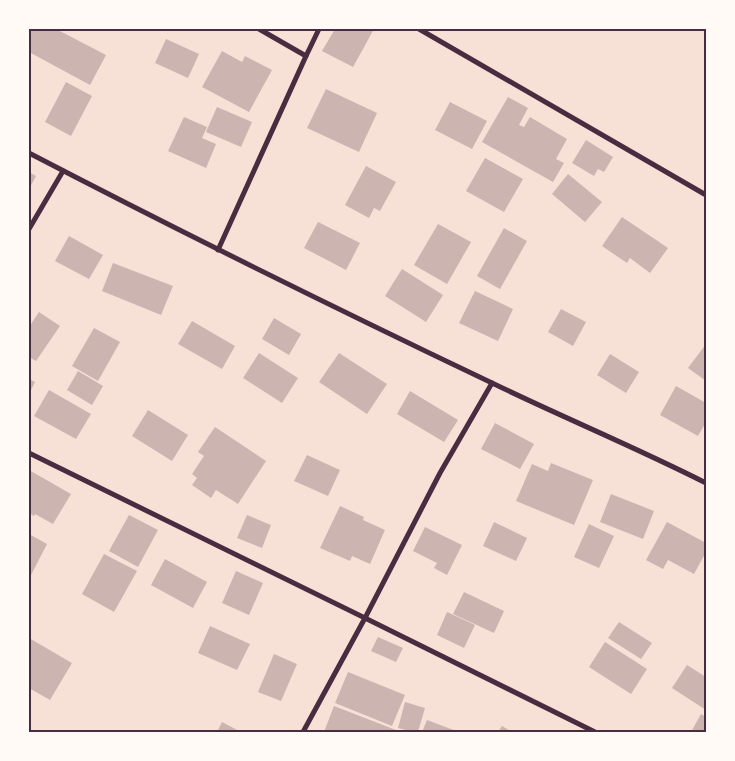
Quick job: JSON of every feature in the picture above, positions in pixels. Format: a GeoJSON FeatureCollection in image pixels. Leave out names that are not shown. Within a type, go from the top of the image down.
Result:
{"type":"FeatureCollection","features":[{"type":"Feature","properties":{"kind":"street"},"geometry":{"type":"LineString","coordinates":[[259,29],[306,56]]}},
{"type":"Feature","properties":{"kind":"street"},"geometry":{"type":"LineString","coordinates":[[218,250],[319,29]]}},
{"type":"Feature","properties":{"kind":"street"},"geometry":{"type":"LineString","coordinates":[[420,29],[706,195]]}},
{"type":"Feature","properties":{"kind":"street"},"geometry":{"type":"LineString","coordinates":[[29,153],[218,250],[492,383],[706,483]]}},
{"type":"Feature","properties":{"kind":"street"},"geometry":{"type":"LineString","coordinates":[[29,229],[63,171]]}},
{"type":"Feature","properties":{"kind":"street"},"geometry":{"type":"LineString","coordinates":[[303,732],[365,618],[440,473],[492,383]]}},
{"type":"Feature","properties":{"kind":"street"},"geometry":{"type":"LineString","coordinates":[[29,453],[595,732]]}},
{"type":"Feature","properties":{"kind":"building"},"geometry":{"type":"Polygon","coordinates":[[[29,29],[56,29],[106,55],[90,85],[29,52],[29,29]]]}},
{"type":"Feature","properties":{"kind":"building"},"geometry":{"type":"Polygon","coordinates":[[[335,29],[374,29],[353,67],[322,51],[335,29]]]}},
{"type":"Feature","properties":{"kind":"building"},"geometry":{"type":"Polygon","coordinates":[[[166,39],[199,54],[188,78],[155,63],[166,39]]]}},
{"type":"Feature","properties":{"kind":"building"},"geometry":{"type":"Polygon","coordinates":[[[222,51],[242,62],[245,56],[272,70],[249,112],[202,87],[222,51]]]}},
{"type":"Feature","properties":{"kind":"building"},"geometry":{"type":"Polygon","coordinates":[[[66,82],[92,96],[71,136],[45,122],[66,82]]]}},
{"type":"Feature","properties":{"kind":"building"},"geometry":{"type":"Polygon","coordinates":[[[326,89],[377,113],[359,152],[307,128],[326,89]]]}},
{"type":"Feature","properties":{"kind":"building"},"geometry":{"type":"Polygon","coordinates":[[[508,97],[528,108],[519,125],[524,127],[530,117],[567,139],[556,159],[564,163],[553,182],[482,142],[508,97]]]}},
{"type":"Feature","properties":{"kind":"building"},"geometry":{"type":"Polygon","coordinates":[[[450,102],[487,121],[472,149],[435,130],[450,102]]]}},
{"type":"Feature","properties":{"kind":"building"},"geometry":{"type":"Polygon","coordinates":[[[217,107],[252,122],[241,147],[206,132],[217,107]]]}},
{"type":"Feature","properties":{"kind":"building"},"geometry":{"type":"Polygon","coordinates":[[[184,117],[207,127],[202,138],[216,144],[206,168],[168,151],[184,117]]]}},
{"type":"Feature","properties":{"kind":"building"},"geometry":{"type":"Polygon","coordinates":[[[586,140],[613,157],[604,172],[598,169],[594,176],[572,163],[586,140]]]}},
{"type":"Feature","properties":{"kind":"building"},"geometry":{"type":"Polygon","coordinates":[[[485,158],[523,179],[504,212],[466,191],[485,158]]]}},
{"type":"Feature","properties":{"kind":"building"},"geometry":{"type":"Polygon","coordinates":[[[366,166],[396,182],[380,211],[374,208],[369,218],[345,205],[366,166]]]}},
{"type":"Feature","properties":{"kind":"building"},"geometry":{"type":"Polygon","coordinates":[[[29,172],[36,176],[29,189],[29,172]]]}},
{"type":"Feature","properties":{"kind":"building"},"geometry":{"type":"Polygon","coordinates":[[[568,174],[602,202],[585,222],[552,194],[568,174]]]}},
{"type":"Feature","properties":{"kind":"building"},"geometry":{"type":"Polygon","coordinates":[[[622,217],[668,248],[650,273],[630,258],[627,263],[602,246],[622,217]]]}},
{"type":"Feature","properties":{"kind":"building"},"geometry":{"type":"Polygon","coordinates":[[[318,222],[360,243],[346,270],[304,248],[318,222]]]}},
{"type":"Feature","properties":{"kind":"building"},"geometry":{"type":"Polygon","coordinates":[[[438,224],[471,242],[447,284],[414,265],[438,224]]]}},
{"type":"Feature","properties":{"kind":"building"},"geometry":{"type":"Polygon","coordinates":[[[504,228],[527,241],[500,289],[477,276],[504,228]]]}},
{"type":"Feature","properties":{"kind":"building"},"geometry":{"type":"Polygon","coordinates":[[[69,236],[103,255],[89,279],[55,261],[69,236]]]}},
{"type":"Feature","properties":{"kind":"building"},"geometry":{"type":"Polygon","coordinates":[[[113,263],[173,286],[161,315],[102,291],[113,263]]]}},
{"type":"Feature","properties":{"kind":"building"},"geometry":{"type":"Polygon","coordinates":[[[402,269],[443,295],[426,322],[385,296],[402,269]]]}},
{"type":"Feature","properties":{"kind":"building"},"geometry":{"type":"Polygon","coordinates":[[[475,291],[513,309],[498,341],[459,323],[475,291]]]}},
{"type":"Feature","properties":{"kind":"building"},"geometry":{"type":"Polygon","coordinates":[[[561,309],[586,322],[573,346],[548,332],[561,309]]]}},
{"type":"Feature","properties":{"kind":"building"},"geometry":{"type":"Polygon","coordinates":[[[39,312],[60,326],[36,361],[29,357],[29,327],[39,312]]]}},
{"type":"Feature","properties":{"kind":"building"},"geometry":{"type":"Polygon","coordinates":[[[274,318],[301,334],[289,355],[262,339],[274,318]]]}},
{"type":"Feature","properties":{"kind":"building"},"geometry":{"type":"Polygon","coordinates":[[[192,321],[235,346],[222,369],[178,344],[192,321]]]}},
{"type":"Feature","properties":{"kind":"building"},"geometry":{"type":"Polygon","coordinates":[[[94,328],[120,342],[98,381],[72,366],[94,328]]]}},
{"type":"Feature","properties":{"kind":"building"},"geometry":{"type":"Polygon","coordinates":[[[706,344],[706,381],[688,368],[706,344]]]}},
{"type":"Feature","properties":{"kind":"building"},"geometry":{"type":"Polygon","coordinates":[[[259,353],[298,378],[282,403],[243,378],[259,353]]]}},
{"type":"Feature","properties":{"kind":"building"},"geometry":{"type":"Polygon","coordinates":[[[339,353],[387,384],[367,414],[319,382],[339,353]]]}},
{"type":"Feature","properties":{"kind":"building"},"geometry":{"type":"Polygon","coordinates":[[[610,354],[639,372],[626,393],[597,375],[610,354]]]}},
{"type":"Feature","properties":{"kind":"building"},"geometry":{"type":"Polygon","coordinates":[[[78,371],[103,386],[92,405],[67,390],[78,371]]]}},
{"type":"Feature","properties":{"kind":"building"},"geometry":{"type":"Polygon","coordinates":[[[29,379],[35,382],[29,394],[29,379]]]}},
{"type":"Feature","properties":{"kind":"building"},"geometry":{"type":"Polygon","coordinates":[[[676,386],[706,403],[706,422],[698,436],[660,415],[676,386]]]}},
{"type":"Feature","properties":{"kind":"building"},"geometry":{"type":"Polygon","coordinates":[[[49,390],[91,414],[76,439],[34,416],[49,390]]]}},
{"type":"Feature","properties":{"kind":"building"},"geometry":{"type":"Polygon","coordinates":[[[410,391],[458,420],[444,442],[397,414],[410,391]]]}},
{"type":"Feature","properties":{"kind":"building"},"geometry":{"type":"Polygon","coordinates":[[[148,410],[188,435],[172,461],[132,436],[148,410]]]}},
{"type":"Feature","properties":{"kind":"building"},"geometry":{"type":"Polygon","coordinates":[[[495,423],[534,444],[520,469],[481,449],[495,423]]]}},
{"type":"Feature","properties":{"kind":"building"},"geometry":{"type":"Polygon","coordinates":[[[215,427],[266,461],[238,504],[216,490],[211,498],[192,485],[197,478],[192,474],[204,456],[198,452],[215,427]]]}},
{"type":"Feature","properties":{"kind":"building"},"geometry":{"type":"Polygon","coordinates":[[[307,455],[340,470],[328,496],[294,481],[307,455]]]}},
{"type":"Feature","properties":{"kind":"building"},"geometry":{"type":"Polygon","coordinates":[[[551,463],[593,480],[574,525],[516,501],[532,464],[548,471],[551,463]]]}},
{"type":"Feature","properties":{"kind":"building"},"geometry":{"type":"Polygon","coordinates":[[[29,470],[71,494],[53,524],[35,514],[34,516],[29,513],[29,470]]]}},
{"type":"Feature","properties":{"kind":"building"},"geometry":{"type":"Polygon","coordinates":[[[611,494],[654,511],[643,539],[600,522],[611,494]]]}},
{"type":"Feature","properties":{"kind":"building"},"geometry":{"type":"Polygon","coordinates":[[[340,506],[364,517],[363,520],[385,530],[370,564],[352,556],[350,561],[320,548],[340,506]]]}},
{"type":"Feature","properties":{"kind":"building"},"geometry":{"type":"Polygon","coordinates":[[[129,515],[158,530],[138,567],[109,551],[129,515]]]}},
{"type":"Feature","properties":{"kind":"building"},"geometry":{"type":"Polygon","coordinates":[[[247,515],[271,525],[262,548],[237,538],[247,515]]]}},
{"type":"Feature","properties":{"kind":"building"},"geometry":{"type":"Polygon","coordinates":[[[494,522],[527,538],[516,561],[483,546],[494,522]]]}},
{"type":"Feature","properties":{"kind":"building"},"geometry":{"type":"Polygon","coordinates":[[[667,522],[706,543],[706,552],[694,574],[668,560],[663,569],[646,560],[667,522]]]}},
{"type":"Feature","properties":{"kind":"building"},"geometry":{"type":"Polygon","coordinates":[[[589,524],[614,536],[599,568],[574,557],[589,524]]]}},
{"type":"Feature","properties":{"kind":"building"},"geometry":{"type":"Polygon","coordinates":[[[425,527],[462,545],[447,575],[434,568],[437,563],[413,551],[425,527]]]}},
{"type":"Feature","properties":{"kind":"building"},"geometry":{"type":"Polygon","coordinates":[[[29,534],[47,544],[29,579],[29,534]]]}},
{"type":"Feature","properties":{"kind":"building"},"geometry":{"type":"Polygon","coordinates":[[[104,554],[137,571],[114,612],[82,594],[104,554]]]}},
{"type":"Feature","properties":{"kind":"building"},"geometry":{"type":"Polygon","coordinates":[[[165,559],[207,582],[193,608],[151,585],[165,559]]]}},
{"type":"Feature","properties":{"kind":"building"},"geometry":{"type":"Polygon","coordinates":[[[236,571],[263,583],[249,615],[222,603],[236,571]]]}},
{"type":"Feature","properties":{"kind":"building"},"geometry":{"type":"Polygon","coordinates":[[[464,592],[504,611],[494,633],[453,614],[464,592]]]}},
{"type":"Feature","properties":{"kind":"building"},"geometry":{"type":"Polygon","coordinates":[[[447,612],[475,625],[464,648],[437,635],[447,612]]]}},
{"type":"Feature","properties":{"kind":"building"},"geometry":{"type":"Polygon","coordinates":[[[619,622],[652,643],[641,659],[608,638],[619,622]]]}},
{"type":"Feature","properties":{"kind":"building"},"geometry":{"type":"Polygon","coordinates":[[[210,626],[250,644],[237,670],[198,653],[210,626]]]}},
{"type":"Feature","properties":{"kind":"building"},"geometry":{"type":"Polygon","coordinates":[[[378,637],[403,648],[396,662],[371,651],[378,637]]]}},
{"type":"Feature","properties":{"kind":"building"},"geometry":{"type":"Polygon","coordinates":[[[29,638],[72,663],[50,700],[29,688],[29,638]]]}},
{"type":"Feature","properties":{"kind":"building"},"geometry":{"type":"Polygon","coordinates":[[[605,642],[647,669],[631,694],[589,667],[605,642]]]}},
{"type":"Feature","properties":{"kind":"building"},"geometry":{"type":"Polygon","coordinates":[[[274,654],[297,664],[281,701],[258,692],[274,654]]]}},
{"type":"Feature","properties":{"kind":"building"},"geometry":{"type":"Polygon","coordinates":[[[687,665],[706,677],[706,710],[672,688],[687,665]]]}},
{"type":"Feature","properties":{"kind":"building"},"geometry":{"type":"Polygon","coordinates":[[[348,672],[405,695],[392,726],[335,703],[348,672]]]}},
{"type":"Feature","properties":{"kind":"building"},"geometry":{"type":"Polygon","coordinates":[[[405,702],[425,708],[418,732],[398,728],[405,702]]]}},
{"type":"Feature","properties":{"kind":"building"},"geometry":{"type":"Polygon","coordinates":[[[334,706],[396,730],[395,732],[324,732],[334,706]]]}},
{"type":"Feature","properties":{"kind":"building"},"geometry":{"type":"Polygon","coordinates":[[[701,714],[706,717],[706,732],[691,732],[701,714]]]}},
{"type":"Feature","properties":{"kind":"building"},"geometry":{"type":"Polygon","coordinates":[[[427,720],[459,732],[422,732],[427,720]]]}},
{"type":"Feature","properties":{"kind":"building"},"geometry":{"type":"Polygon","coordinates":[[[222,722],[241,732],[217,732],[222,722]]]}},
{"type":"Feature","properties":{"kind":"building"},"geometry":{"type":"Polygon","coordinates":[[[502,726],[512,732],[498,732],[502,726]]]}}]}
